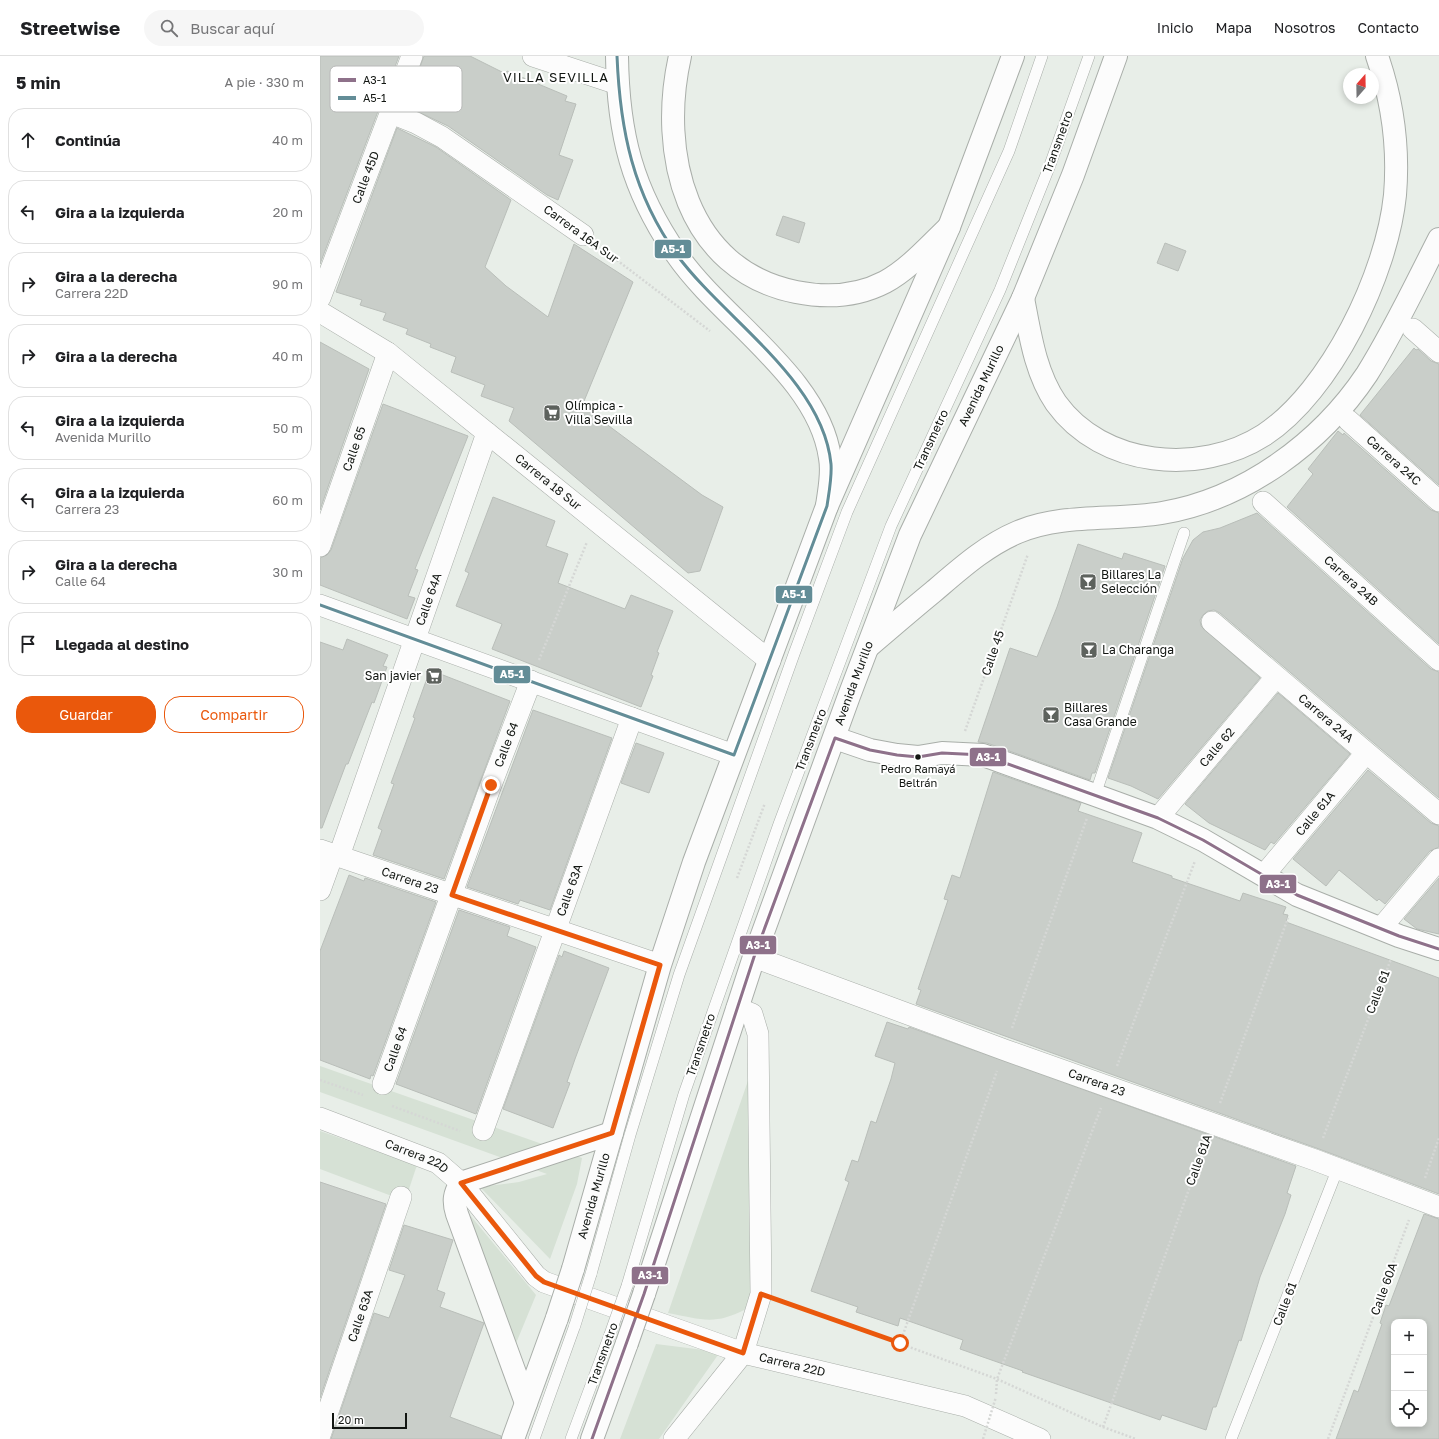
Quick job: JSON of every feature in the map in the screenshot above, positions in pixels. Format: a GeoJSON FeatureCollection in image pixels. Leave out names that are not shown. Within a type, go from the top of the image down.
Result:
{"type":"FeatureCollection","features":[{"type":"Feature","properties":{"kind":"main road"},"geometry":{"type":"LineString","coordinates":[[617,56],[621,122],[627,152],[641,192],[668,242],[693,274],[788,376],[815,413],[825,435],[830,458],[831,474],[827,506]]}},
{"type":"Feature","properties":{"kind":"main road"},"geometry":{"type":"LineString","coordinates":[[680,56],[674,88],[672,123],[676,162],[685,195],[696,218],[706,234],[727,257],[751,277],[774,287],[800,293],[828,296],[860,291],[885,282],[905,268],[949,227]]}},
{"type":"Feature","properties":{"kind":"main road","name":"Avenida Murillo"},"geometry":{"type":"LineString","coordinates":[[513,1439],[526,1403],[566,1322],[582,1271],[612,1133],[660,965],[694,862],[827,506],[949,227],[1013,56]]}},
{"type":"Feature","properties":{"kind":"main road","name":"Avenida Murillo"},"geometry":{"type":"LineString","coordinates":[[592,1439],[618,1340],[635,1290],[754,957],[910,535],[1023,298],[1073,175],[1116,56]]}},
{"type":"Feature","properties":{"kind":"main road"},"geometry":{"type":"LineString","coordinates":[[1023,298],[1032,345],[1042,378],[1056,403],[1086,432],[1132,454],[1171,461],[1194,460],[1213,455],[1248,443],[1264,434],[1288,415],[1313,387],[1337,355],[1354,325],[1380,257],[1392,214],[1396,158],[1391,104],[1377,56]]}},
{"type":"Feature","properties":{"kind":"main road"},"geometry":{"type":"LineString","coordinates":[[868,647],[984,550],[1015,533],[1033,527],[1056,523],[1162,513],[1196,504],[1210,500],[1249,481],[1281,462],[1323,426],[1357,387],[1388,337],[1439,239]]}},
{"type":"Feature","properties":{"kind":"main road"},"geometry":{"type":"LineString","coordinates":[[835,738],[870,750],[897,755],[918,757],[942,753],[983,756],[1095,795],[1158,818],[1203,840],[1297,895],[1390,932],[1439,949]]}},
{"type":"Feature","properties":{"kind":"main road"},"geometry":{"type":"LineString","coordinates":[[526,1403],[457,1214],[454,1202],[456,1192],[461,1183],[612,1133]]}},
{"type":"Feature","properties":{"kind":"street","name":"Calle 45D"},"geometry":{"type":"LineString","coordinates":[[408,66],[412,56]]}},
{"type":"Feature","properties":{"kind":"street"},"geometry":{"type":"LineString","coordinates":[[533,56],[618,84]]}},
{"type":"Feature","properties":{"kind":"street","name":"Calle 45D"},"geometry":{"type":"LineString","coordinates":[[320,298],[391,113]]}},
{"type":"Feature","properties":{"kind":"street","name":"Carrera 16A Sur"},"geometry":{"type":"LineString","coordinates":[[391,113],[416,123],[442,137],[583,235]]}},
{"type":"Feature","properties":{"kind":"street","name":"Carrera 18 Sur"},"geometry":{"type":"LineString","coordinates":[[320,312],[388,353],[770,661]]}},
{"type":"Feature","properties":{"kind":"street"},"geometry":{"type":"LineString","coordinates":[[1413,330],[1439,352]]}},
{"type":"Feature","properties":{"kind":"street","name":"Calle 65"},"geometry":{"type":"LineString","coordinates":[[320,546],[388,353]]}},
{"type":"Feature","properties":{"kind":"street","name":"Carrera 24C"},"geometry":{"type":"LineString","coordinates":[[1348,420],[1439,501]]}},
{"type":"Feature","properties":{"kind":"street","name":"Calle 64A"},"geometry":{"type":"LineString","coordinates":[[320,890],[331,854],[415,639],[487,433]]}},
{"type":"Feature","properties":{"kind":"street","name":"Carrera 24B"},"geometry":{"type":"LineString","coordinates":[[1263,502],[1439,660]]}},
{"type":"Feature","properties":{"kind":"street"},"geometry":{"type":"LineString","coordinates":[[320,605],[734,755]]}},
{"type":"Feature","properties":{"kind":"street","name":"Carrera 24A"},"geometry":{"type":"LineString","coordinates":[[1212,622],[1439,814]]}},
{"type":"Feature","properties":{"kind":"street","name":"Calle 62"},"geometry":{"type":"LineString","coordinates":[[1158,818],[1276,677]]}},
{"type":"Feature","properties":{"kind":"street","name":"Calle 64"},"geometry":{"type":"LineString","coordinates":[[385,1094],[452,895],[491,785],[531,681]]}},
{"type":"Feature","properties":{"kind":"street","name":"Calle 63A"},"geometry":{"type":"LineString","coordinates":[[475,1132],[556,930],[632,718]]}},
{"type":"Feature","properties":{"kind":"street","name":"Calle 61A"},"geometry":{"type":"LineString","coordinates":[[1264,875],[1366,753]]}},
{"type":"Feature","properties":{"kind":"street","name":"Carrera 23"},"geometry":{"type":"LineString","coordinates":[[331,854],[660,965]]}},
{"type":"Feature","properties":{"kind":"street"},"geometry":{"type":"LineString","coordinates":[[1390,932],[1439,858]]}},
{"type":"Feature","properties":{"kind":"street","name":"Carrera 23"},"geometry":{"type":"LineString","coordinates":[[754,957],[1212,1125],[1338,1168],[1439,1207]]}},
{"type":"Feature","properties":{"kind":"street"},"geometry":{"type":"LineString","coordinates":[[674,1439],[743,1353],[761,1294],[758,1034],[752,1014],[737,1008]]}},
{"type":"Feature","properties":{"kind":"street","name":"Carrera 22D"},"geometry":{"type":"LineString","coordinates":[[320,1118],[438,1163],[461,1183],[536,1276],[544,1282],[743,1353],[965,1406],[1040,1439]]}},
{"type":"Feature","properties":{"kind":"street","name":"Calle 63A"},"geometry":{"type":"LineString","coordinates":[[320,1435],[401,1197]]}},
{"type":"Feature","properties":{"kind":"lane"},"geometry":{"type":"LineString","coordinates":[[582,1271],[630,1135],[679,975],[794,654],[847,512],[1009,151],[1042,56]]}},
{"type":"Feature","properties":{"kind":"lane","name":"Transmetro"},"geometry":{"type":"LineString","coordinates":[[635,1290],[684,1094],[766,858],[891,526],[1000,290],[1050,165],[1089,56]]}},
{"type":"Feature","properties":{"kind":"lane"},"geometry":{"type":"LineString","coordinates":[[1095,795],[1184,533]]}},
{"type":"Feature","properties":{"kind":"lane","name":"Calle 61"},"geometry":{"type":"LineString","coordinates":[[1232,1439],[1338,1168]]}},
{"type":"Feature","properties":{"kind":"lane"},"geometry":{"type":"LineString","coordinates":[[534,1439],[566,1322]]}},
{"type":"Feature","properties":{"kind":"lane","name":"Transmetro"},"geometry":{"type":"LineString","coordinates":[[571,1439],[618,1340]]}},
{"type":"Feature","properties":{"kind":"path","name":"Carrera 16A Sur"},"geometry":{"type":"LineString","coordinates":[[583,235],[715,334]]}},
{"type":"Feature","properties":{"kind":"path"},"geometry":{"type":"LineString","coordinates":[[531,681],[596,520]]}},
{"type":"Feature","properties":{"kind":"path","name":"Calle 45"},"geometry":{"type":"LineString","coordinates":[[957,754],[1028,552]]}},
{"type":"Feature","properties":{"kind":"path"},"geometry":{"type":"LineString","coordinates":[[737,878],[765,803]]}},
{"type":"Feature","properties":{"kind":"path","name":"Calle 61A"},"geometry":{"type":"LineString","coordinates":[[1103,1427],[1297,895]]}},
{"type":"Feature","properties":{"kind":"path","name":"Calle 61"},"geometry":{"type":"LineString","coordinates":[[1315,1160],[1390,932]]}},
{"type":"Feature","properties":{"kind":"path"},"geometry":{"type":"LineString","coordinates":[[320,1080],[364,1096]]}},
{"type":"Feature","properties":{"kind":"path"},"geometry":{"type":"LineString","coordinates":[[385,1094],[475,1132]]}},
{"type":"Feature","properties":{"kind":"path","name":"Calle 60A"},"geometry":{"type":"LineString","coordinates":[[1328,1439],[1439,1138]]}},
{"type":"Feature","properties":{"kind":"path"},"geometry":{"type":"LineString","coordinates":[[761,1294],[997,1379],[1103,1427],[1136,1439]]}},
{"type":"Feature","properties":{"kind":"path"},"geometry":{"type":"LineString","coordinates":[[983,1439],[996,1397],[997,1379]]}},
{"type":"Feature","properties":{"kind":"shaded area"},"geometry":{"type":"Polygon","coordinates":[[[320,1066],[582,1158],[577,1184],[550,1259],[480,1187],[519,1182],[547,1174],[320,1092],[320,1066]]]}},
{"type":"Feature","properties":{"kind":"shaded area"},"geometry":{"type":"Polygon","coordinates":[[[751,1072],[750,1297],[746,1309],[725,1318],[707,1320],[668,1313],[751,1072]]]}},
{"type":"Feature","properties":{"kind":"shaded area"},"geometry":{"type":"Polygon","coordinates":[[[320,1131],[417,1165],[405,1201],[320,1169],[320,1131]]]}},
{"type":"Feature","properties":{"kind":"shaded area"},"geometry":{"type":"Polygon","coordinates":[[[470,1215],[536,1295],[512,1353],[486,1277],[470,1215]]]}},
{"type":"Feature","properties":{"kind":"shaded area"},"geometry":{"type":"Polygon","coordinates":[[[656,1344],[720,1352],[659,1439],[620,1439],[656,1344]]]}},
{"type":"Feature","properties":{"kind":"building"},"geometry":{"type":"Polygon","coordinates":[[[320,56],[399,56],[395,66],[330,66],[330,112],[378,112],[320,264],[320,56]]]}},
{"type":"Feature","properties":{"kind":"building"},"geometry":{"type":"Polygon","coordinates":[[[424,56],[470,56],[506,74],[507,71],[567,96],[565,101],[576,104],[559,155],[573,160],[558,200],[547,195],[448,126],[419,112],[462,112],[462,66],[420,66],[424,56]]]}},
{"type":"Feature","properties":{"kind":"building"},"geometry":{"type":"Polygon","coordinates":[[[397,128],[436,147],[511,200],[485,267],[506,286],[548,317],[574,244],[633,282],[582,406],[702,495],[723,507],[700,571],[688,573],[509,421],[514,408],[481,396],[485,385],[451,372],[456,357],[430,347],[431,344],[406,334],[408,329],[383,320],[386,313],[360,305],[362,300],[336,292],[397,128]]]}},
{"type":"Feature","properties":{"kind":"building"},"geometry":{"type":"Polygon","coordinates":[[[783,216],[805,223],[799,243],[776,235],[783,216]]]}},
{"type":"Feature","properties":{"kind":"building"},"geometry":{"type":"Polygon","coordinates":[[[1165,243],[1186,251],[1178,271],[1157,263],[1165,243]]]}},
{"type":"Feature","properties":{"kind":"building"},"geometry":{"type":"Polygon","coordinates":[[[320,342],[369,369],[320,510],[320,342]]]}},
{"type":"Feature","properties":{"kind":"building"},"geometry":{"type":"Polygon","coordinates":[[[1414,348],[1416,350],[1418,349],[1431,361],[1439,364],[1439,485],[1360,415],[1414,348]]]}},
{"type":"Feature","properties":{"kind":"building"},"geometry":{"type":"Polygon","coordinates":[[[383,404],[468,436],[415,569],[418,570],[408,596],[415,598],[407,619],[320,585],[320,558],[327,555],[331,550],[383,404]]]}},
{"type":"Feature","properties":{"kind":"building"},"geometry":{"type":"Polygon","coordinates":[[[1338,431],[1343,435],[1344,433],[1431,510],[1439,513],[1439,644],[1287,507],[1313,474],[1308,469],[1338,431]]]}},
{"type":"Feature","properties":{"kind":"building"},"geometry":{"type":"Polygon","coordinates":[[[493,497],[555,521],[546,546],[568,554],[558,583],[625,609],[631,595],[673,611],[657,652],[659,653],[651,675],[653,676],[641,707],[492,649],[502,624],[456,606],[469,573],[465,571],[493,497]]]}},
{"type":"Feature","properties":{"kind":"building"},"geometry":{"type":"Polygon","coordinates":[[[1257,513],[1431,669],[1439,672],[1439,798],[1220,613],[1214,610],[1208,611],[1203,615],[1200,620],[1201,626],[1260,678],[1158,799],[1131,786],[1108,778],[1183,558],[1193,540],[1203,532],[1220,528],[1257,513]]]}},
{"type":"Feature","properties":{"kind":"building"},"geometry":{"type":"Polygon","coordinates":[[[1078,544],[1122,559],[1124,553],[1165,566],[1095,773],[1092,773],[1090,780],[987,743],[978,742],[1010,648],[1037,657],[1057,607],[1078,544]]]}},
{"type":"Feature","properties":{"kind":"building"},"geometry":{"type":"Polygon","coordinates":[[[347,639],[388,655],[383,666],[387,667],[374,703],[372,702],[348,764],[346,764],[322,828],[320,828],[320,642],[343,650],[347,639]]]}},
{"type":"Feature","properties":{"kind":"building"},"geometry":{"type":"Polygon","coordinates":[[[430,670],[510,701],[444,879],[373,855],[382,830],[378,828],[394,784],[391,783],[415,718],[413,717],[430,670]]]}},
{"type":"Feature","properties":{"kind":"building"},"geometry":{"type":"Polygon","coordinates":[[[1278,693],[1350,754],[1274,844],[1271,842],[1265,850],[1209,823],[1185,804],[1278,693]]]}},
{"type":"Feature","properties":{"kind":"building"},"geometry":{"type":"Polygon","coordinates":[[[533,710],[612,738],[550,910],[520,900],[518,904],[467,887],[533,710]]]}},
{"type":"Feature","properties":{"kind":"building"},"geometry":{"type":"Polygon","coordinates":[[[636,743],[664,753],[649,793],[621,783],[636,743]]]}},
{"type":"Feature","properties":{"kind":"building"},"geometry":{"type":"Polygon","coordinates":[[[1368,770],[1431,823],[1439,826],[1439,847],[1430,851],[1385,904],[1379,899],[1377,901],[1339,870],[1326,886],[1293,859],[1368,770]]]}},
{"type":"Feature","properties":{"kind":"building"},"geometry":{"type":"Polygon","coordinates":[[[993,772],[1081,803],[1078,811],[1142,833],[1132,862],[1172,876],[1172,878],[1240,901],[1243,893],[1286,907],[1283,914],[1288,915],[1286,922],[1439,978],[1439,1194],[1319,1149],[916,1004],[921,990],[918,989],[948,900],[944,899],[952,875],[960,878],[993,772]]]}},
{"type":"Feature","properties":{"kind":"building"},"geometry":{"type":"Polygon","coordinates":[[[349,875],[364,881],[365,878],[436,902],[373,1076],[371,1075],[370,1079],[320,1060],[320,951],[349,875]]]}},
{"type":"Feature","properties":{"kind":"building"},"geometry":{"type":"Polygon","coordinates":[[[1439,878],[1439,934],[1417,929],[1404,919],[1439,878]]]}},
{"type":"Feature","properties":{"kind":"building"},"geometry":{"type":"Polygon","coordinates":[[[459,910],[510,927],[507,936],[536,947],[476,1114],[396,1084],[459,910]]]}},
{"type":"Feature","properties":{"kind":"building"},"geometry":{"type":"Polygon","coordinates":[[[564,951],[609,968],[575,1059],[567,1082],[570,1083],[553,1128],[503,1109],[559,955],[562,957],[564,951]]]}},
{"type":"Feature","properties":{"kind":"building"},"geometry":{"type":"Polygon","coordinates":[[[887,1022],[908,1029],[909,1027],[1296,1166],[1287,1193],[1291,1195],[1285,1214],[1260,1277],[1241,1341],[1239,1340],[1216,1407],[1213,1407],[1206,1430],[1162,1415],[1160,1420],[1022,1372],[1023,1371],[960,1349],[963,1340],[900,1318],[898,1326],[856,1312],[858,1307],[811,1291],[849,1182],[845,1180],[852,1160],[858,1162],[871,1121],[876,1123],[891,1079],[895,1063],[875,1056],[887,1022]]]}},
{"type":"Feature","properties":{"kind":"building"},"geometry":{"type":"Polygon","coordinates":[[[320,1182],[386,1204],[320,1398],[320,1182]]]}},
{"type":"Feature","properties":{"kind":"building"},"geometry":{"type":"Polygon","coordinates":[[[1424,1214],[1439,1219],[1439,1439],[1336,1439],[1354,1390],[1358,1392],[1382,1324],[1380,1323],[1386,1305],[1389,1306],[1424,1214]]]}},
{"type":"Feature","properties":{"kind":"building"},"geometry":{"type":"Polygon","coordinates":[[[404,1225],[453,1240],[437,1290],[445,1293],[440,1307],[484,1323],[450,1417],[501,1436],[501,1439],[331,1439],[374,1313],[389,1318],[405,1275],[389,1270],[404,1225]]]}},
{"type":"Feature","properties":{"kind":"transit line","name":"A5-1"},"geometry":{"type":"LineString","coordinates":[[320,605],[734,755],[827,506],[831,480],[831,464],[824,434],[810,405],[791,378],[769,352],[697,279],[677,255],[649,209],[639,185],[626,135],[621,110],[617,56]]}},
{"type":"Feature","properties":{"kind":"transit line","name":"A3-1"},"geometry":{"type":"LineString","coordinates":[[592,1439],[644,1294],[754,957],[835,738],[870,750],[897,755],[918,757],[942,753],[983,755],[1158,818],[1203,840],[1297,895],[1399,936],[1439,949]]}},
{"type":"Feature","properties":{"kind":"place","name":"Olímpica - Villa Sevilla"},"geometry":{"type":"Point","coordinates":[552,413]}},
{"type":"Feature","properties":{"kind":"place","name":"Billares La Selección"},"geometry":{"type":"Point","coordinates":[1088,582]}},
{"type":"Feature","properties":{"kind":"place","name":"La Charanga"},"geometry":{"type":"Point","coordinates":[1089,650]}},
{"type":"Feature","properties":{"kind":"place","name":"San javier"},"geometry":{"type":"Point","coordinates":[434,676]}},
{"type":"Feature","properties":{"kind":"place","name":"Billares Casa Grande"},"geometry":{"type":"Point","coordinates":[1051,715]}},
{"type":"Feature","properties":{"kind":"place","name":"Pedro Ramayá Beltrán"},"geometry":{"type":"Point","coordinates":[918,757]}},
{"type":"Feature","properties":{"kind":"district","name":"VILLA SEVILLA"},"geometry":{"type":"Point","coordinates":[556,77]}},
{"type":"Feature","properties":{"kind":"route"},"geometry":{"type":"LineString","coordinates":[[491,785],[452,895],[660,965],[612,1133],[461,1183],[536,1276],[544,1282],[664,1326],[743,1353],[761,1294],[900,1343]]}}]}
